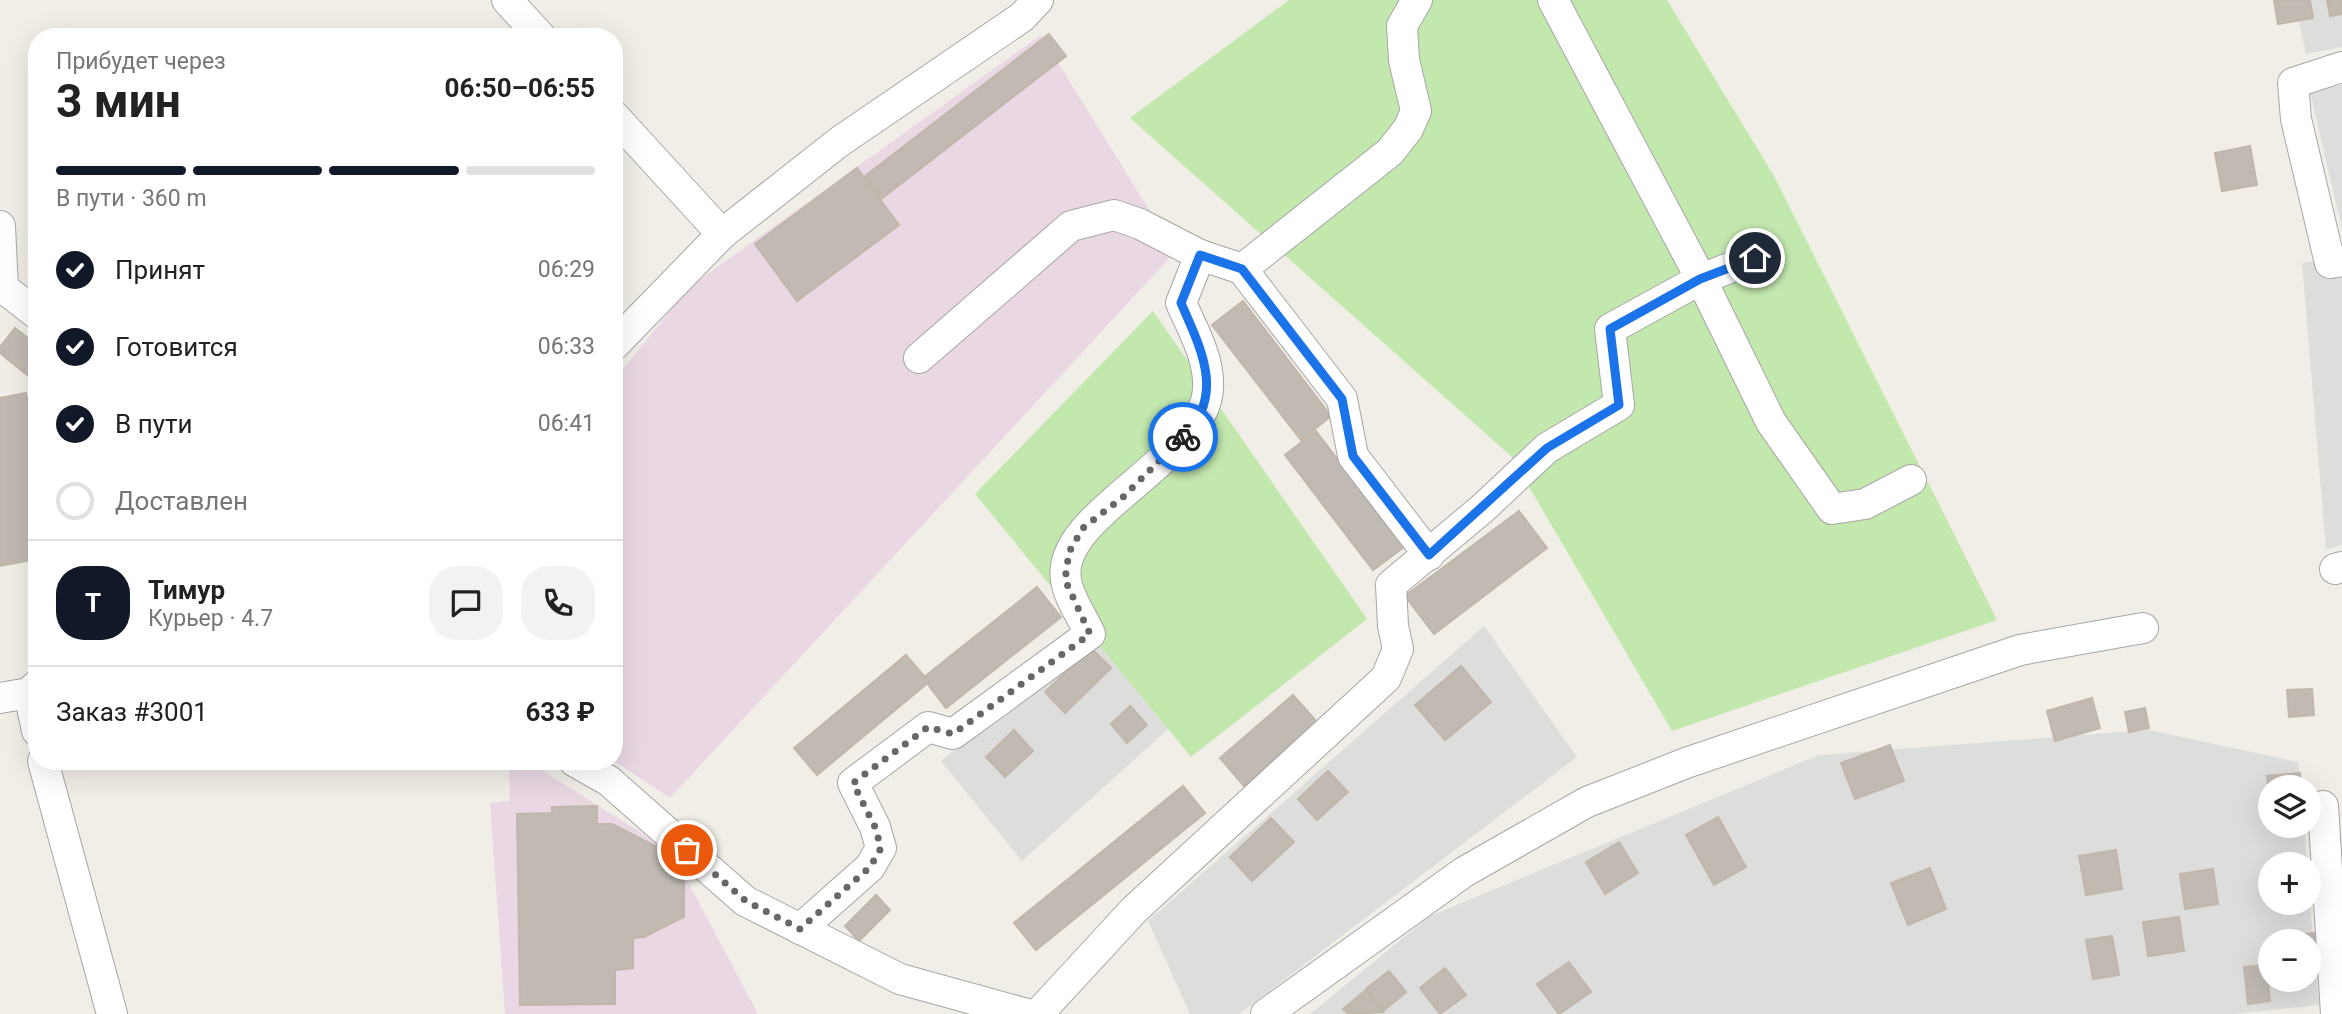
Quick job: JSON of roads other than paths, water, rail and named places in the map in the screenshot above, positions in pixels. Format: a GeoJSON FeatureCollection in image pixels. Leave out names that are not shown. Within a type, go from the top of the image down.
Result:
{"type":"FeatureCollection","features":[{"type":"Feature","properties":{"kind":"street"},"geometry":{"type":"LineString","coordinates":[[507,0],[533,28]]}},
{"type":"Feature","properties":{"kind":"street"},"geometry":{"type":"LineString","coordinates":[[623,336],[722,234],[839,142],[1022,17],[1038,0]]}},
{"type":"Feature","properties":{"kind":"street"},"geometry":{"type":"LineString","coordinates":[[1242,269],[1390,152],[1408,130],[1416,111],[1404,60],[1402,26],[1417,0]]}},
{"type":"Feature","properties":{"kind":"street"},"geometry":{"type":"LineString","coordinates":[[1553,0],[1700,279],[1771,422],[1832,509],[1865,504],[1911,480]]}},
{"type":"Feature","properties":{"kind":"street"},"geometry":{"type":"LineString","coordinates":[[2336,262],[2296,119],[2292,83],[2342,67]]}},
{"type":"Feature","properties":{"kind":"street"},"geometry":{"type":"LineString","coordinates":[[623,126],[722,234]]}},
{"type":"Feature","properties":{"kind":"street"},"geometry":{"type":"LineString","coordinates":[[919,358],[1071,226],[1114,215],[1140,224],[1200,255],[1242,269],[1342,399],[1353,456],[1429,555]]}},
{"type":"Feature","properties":{"kind":"street"},"geometry":{"type":"LineString","coordinates":[[0,226],[3,288],[28,307]]}},
{"type":"Feature","properties":{"kind":"street"},"geometry":{"type":"LineString","coordinates":[[800,929],[870,867],[881,848],[875,827],[853,783],[928,727],[953,734],[1090,634],[1065,580],[1069,552],[1083,528],[1123,497],[1196,425],[1208,390],[1204,355],[1181,303],[1200,255]]}},
{"type":"Feature","properties":{"kind":"street"},"geometry":{"type":"LineString","coordinates":[[1038,1014],[1134,910],[1386,678],[1398,649],[1393,626],[1391,585],[1429,555],[1547,448],[1619,405],[1610,329],[1700,279],[1755,258]]}},
{"type":"Feature","properties":{"kind":"street"},"geometry":{"type":"LineString","coordinates":[[1266,1014],[1464,872],[1587,802],[1686,763],[2020,650],[2143,628]]}},
{"type":"Feature","properties":{"kind":"street"},"geometry":{"type":"LineString","coordinates":[[45,770],[112,1014]]}},
{"type":"Feature","properties":{"kind":"street"},"geometry":{"type":"LineString","coordinates":[[590,770],[609,781],[746,901],[900,979],[1027,1014]]}},
{"type":"Feature","properties":{"kind":"street"},"geometry":{"type":"LineString","coordinates":[[2323,806],[2336,1014]]}}]}
